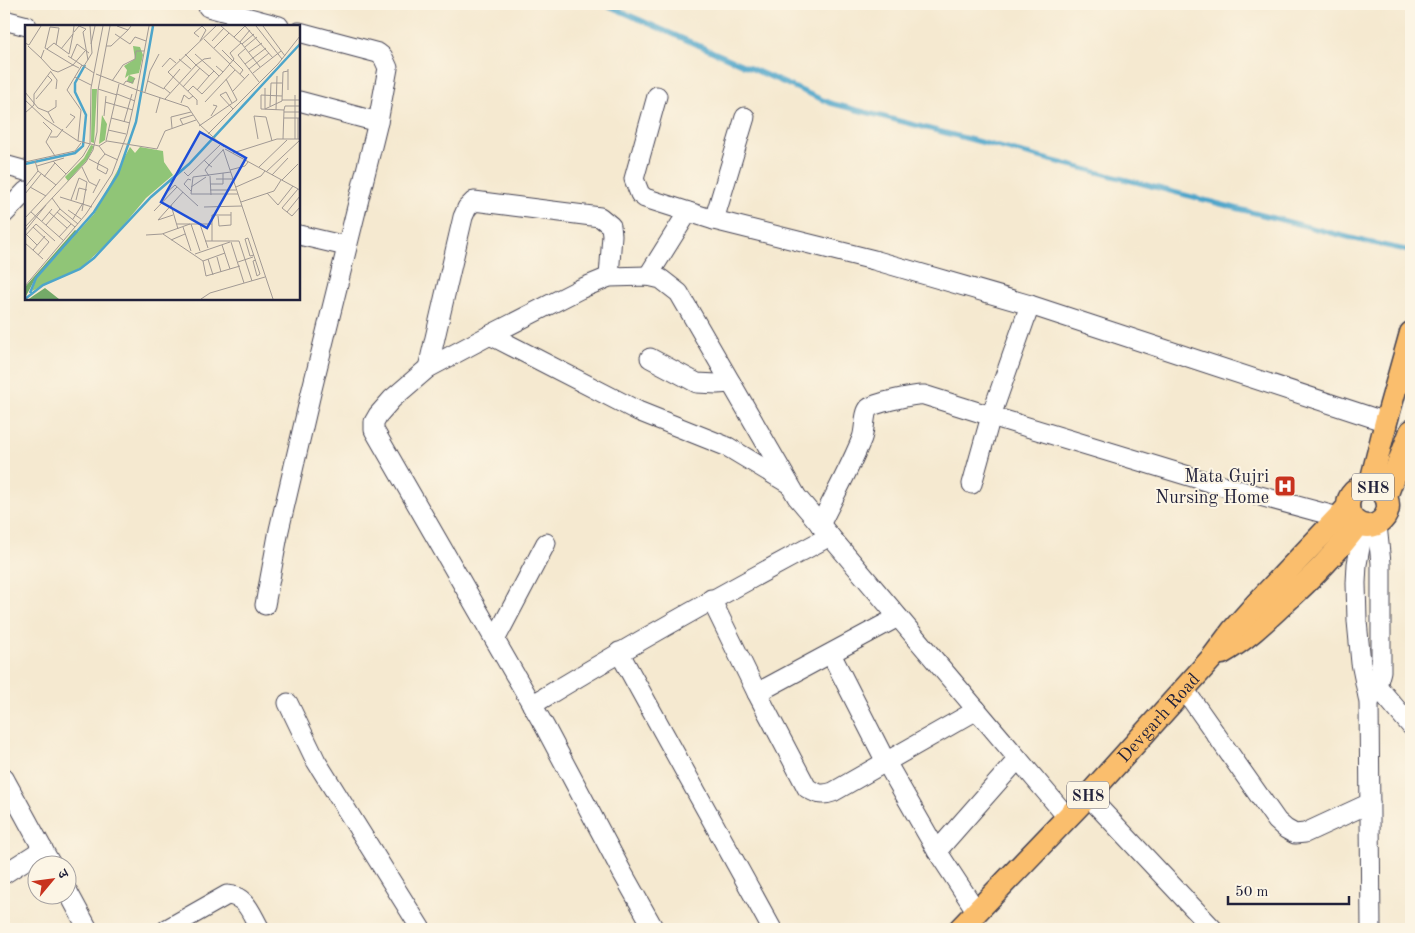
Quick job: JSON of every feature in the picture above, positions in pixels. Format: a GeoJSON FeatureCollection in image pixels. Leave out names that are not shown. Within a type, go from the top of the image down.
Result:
{"type":"FeatureCollection","features":[{"type":"Feature","properties":{"kind":"main road"},"geometry":{"type":"LineString","coordinates":[[1378,491],[1386,422],[1411,334]]}},
{"type":"Feature","properties":{"kind":"main road"},"geometry":{"type":"LineString","coordinates":[[1378,491],[1411,430]]}},
{"type":"Feature","properties":{"kind":"main road","name":"SH8"},"geometry":{"type":"LineString","coordinates":[[1363,486],[1378,491],[1389,509],[1386,516],[1357,520],[1352,494],[1363,486]]}},
{"type":"Feature","properties":{"kind":"main road","name":"Devgarh Road"},"geometry":{"type":"LineString","coordinates":[[960,929],[1068,818],[1212,658],[1257,603],[1357,520]]}},
{"type":"Feature","properties":{"kind":"street"},"geometry":{"type":"LineString","coordinates":[[208,7],[275,25]]}},
{"type":"Feature","properties":{"kind":"street"},"geometry":{"type":"LineString","coordinates":[[4,20],[25,25]]}},
{"type":"Feature","properties":{"kind":"street"},"geometry":{"type":"LineString","coordinates":[[264,605],[279,530],[346,246],[378,122],[388,68],[384,58],[378,53],[300,32]]}},
{"type":"Feature","properties":{"kind":"street"},"geometry":{"type":"LineString","coordinates":[[657,96],[634,179],[640,194],[645,198],[714,220],[874,260],[1030,305],[1386,422]]}},
{"type":"Feature","properties":{"kind":"street"},"geometry":{"type":"LineString","coordinates":[[300,101],[378,122]]}},
{"type":"Feature","properties":{"kind":"street"},"geometry":{"type":"LineString","coordinates":[[714,220],[745,117]]}},
{"type":"Feature","properties":{"kind":"street"},"geometry":{"type":"LineString","coordinates":[[4,165],[25,171]]}},
{"type":"Feature","properties":{"kind":"street"},"geometry":{"type":"LineString","coordinates":[[4,214],[25,192]]}},
{"type":"Feature","properties":{"kind":"street"},"geometry":{"type":"LineString","coordinates":[[428,368],[463,217],[467,208],[474,201],[600,217],[611,226],[609,277]]}},
{"type":"Feature","properties":{"kind":"street"},"geometry":{"type":"LineString","coordinates":[[648,276],[688,212]]}},
{"type":"Feature","properties":{"kind":"street"},"geometry":{"type":"LineString","coordinates":[[300,235],[346,246]]}},
{"type":"Feature","properties":{"kind":"street"},"geometry":{"type":"LineString","coordinates":[[654,929],[532,705],[374,430],[374,422],[378,415],[392,399],[428,368],[580,288],[609,277],[648,276],[661,279],[679,293],[796,497],[1068,818]]}},
{"type":"Feature","properties":{"kind":"street"},"geometry":{"type":"LineString","coordinates":[[972,484],[991,416],[1030,305]]}},
{"type":"Feature","properties":{"kind":"street"},"geometry":{"type":"LineString","coordinates":[[490,335],[638,411],[728,447],[789,484]]}},
{"type":"Feature","properties":{"kind":"street"},"geometry":{"type":"LineString","coordinates":[[650,358],[697,382],[731,383]]}},
{"type":"Feature","properties":{"kind":"street"},"geometry":{"type":"LineString","coordinates":[[532,705],[825,530],[863,436],[866,414],[869,408],[916,394],[924,395],[1212,483],[1357,520],[1357,621],[1361,663],[1373,694],[1370,803],[1371,929]]}},
{"type":"Feature","properties":{"kind":"street"},"geometry":{"type":"LineString","coordinates":[[495,640],[546,543]]}},
{"type":"Feature","properties":{"kind":"street"},"geometry":{"type":"LineString","coordinates":[[711,599],[757,693],[807,788],[813,792],[823,796],[833,792],[977,710]]}},
{"type":"Feature","properties":{"kind":"street"},"geometry":{"type":"LineString","coordinates":[[757,693],[898,617]]}},
{"type":"Feature","properties":{"kind":"street"},"geometry":{"type":"LineString","coordinates":[[619,652],[772,929]]}},
{"type":"Feature","properties":{"kind":"street"},"geometry":{"type":"LineString","coordinates":[[831,654],[886,762],[938,851],[977,912]]}},
{"type":"Feature","properties":{"kind":"street"},"geometry":{"type":"LineString","coordinates":[[1184,689],[1277,821],[1286,829],[1296,834],[1305,833],[1370,803]]}},
{"type":"Feature","properties":{"kind":"street"},"geometry":{"type":"LineString","coordinates":[[1373,694],[1411,726]]}},
{"type":"Feature","properties":{"kind":"street"},"geometry":{"type":"LineString","coordinates":[[288,703],[316,761],[421,929]]}},
{"type":"Feature","properties":{"kind":"street"},"geometry":{"type":"LineString","coordinates":[[938,851],[1018,759]]}},
{"type":"Feature","properties":{"kind":"street"},"geometry":{"type":"LineString","coordinates":[[4,778],[47,856]]}},
{"type":"Feature","properties":{"kind":"street"},"geometry":{"type":"LineString","coordinates":[[1088,796],[1214,929]]}},
{"type":"Feature","properties":{"kind":"street"},"geometry":{"type":"LineString","coordinates":[[4,874],[28,865]]}},
{"type":"Feature","properties":{"kind":"street"},"geometry":{"type":"LineString","coordinates":[[167,929],[191,923],[227,895],[242,898],[260,929]]}},
{"type":"Feature","properties":{"kind":"street"},"geometry":{"type":"LineString","coordinates":[[76,906],[88,929]]}},
{"type":"Feature","properties":{"kind":"waterway"},"geometry":{"type":"LineString","coordinates":[[604,4],[830,103],[1363,241],[1411,251]]}},
{"type":"Feature","properties":{"kind":"place","name":"Mata Gujri Nursing Home"},"geometry":{"type":"Point","coordinates":[1285,486]}}]}
